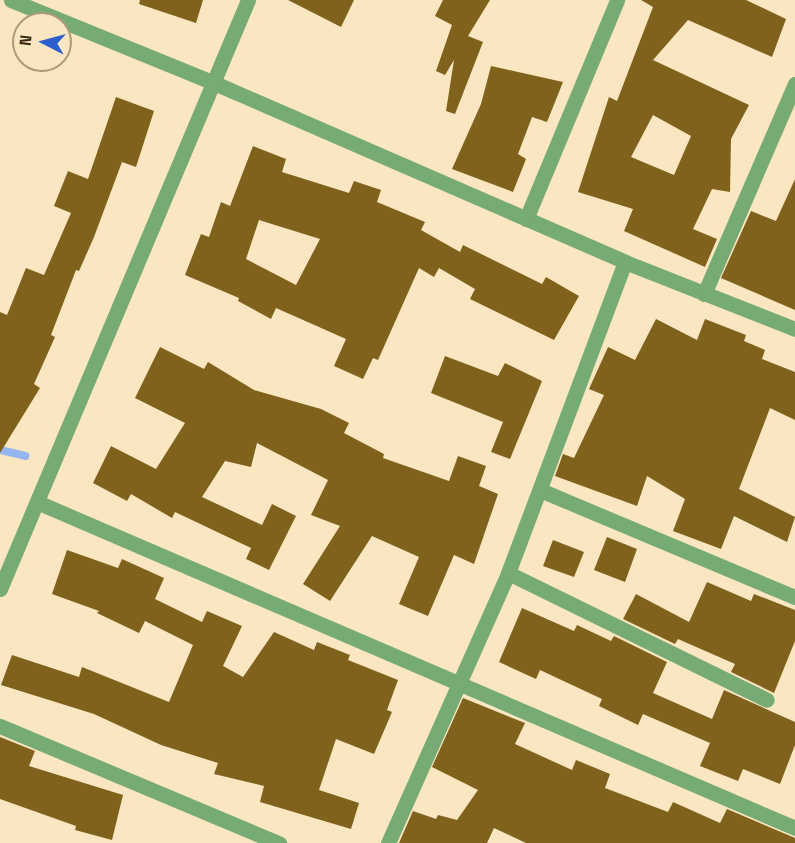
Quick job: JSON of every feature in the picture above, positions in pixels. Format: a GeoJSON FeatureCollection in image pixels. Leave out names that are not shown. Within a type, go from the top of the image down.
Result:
{"type":"FeatureCollection","features":[{"type":"Feature","properties":{"kind":"street"},"geometry":{"type":"LineString","coordinates":[[10,0],[212,82],[625,262],[795,330]]}},
{"type":"Feature","properties":{"kind":"street"},"geometry":{"type":"LineString","coordinates":[[0,589],[248,0]]}},
{"type":"Feature","properties":{"kind":"street"},"geometry":{"type":"LineString","coordinates":[[525,219],[617,0]]}},
{"type":"Feature","properties":{"kind":"street"},"geometry":{"type":"LineString","coordinates":[[704,294],[795,84]]}},
{"type":"Feature","properties":{"kind":"street"},"geometry":{"type":"LineString","coordinates":[[388,843],[456,684],[508,573],[625,262]]}},
{"type":"Feature","properties":{"kind":"street"},"geometry":{"type":"LineString","coordinates":[[540,490],[795,597]]}},
{"type":"Feature","properties":{"kind":"street"},"geometry":{"type":"LineString","coordinates":[[37,502],[795,828]]}},
{"type":"Feature","properties":{"kind":"street"},"geometry":{"type":"LineString","coordinates":[[508,573],[767,700]]}},
{"type":"Feature","properties":{"kind":"street"},"geometry":{"type":"LineString","coordinates":[[0,726],[279,843]]}},
{"type":"Feature","properties":{"kind":"building"},"geometry":{"type":"Polygon","coordinates":[[[140,0],[203,0],[196,23],[139,4],[140,0]]]}},
{"type":"Feature","properties":{"kind":"building"},"geometry":{"type":"Polygon","coordinates":[[[288,0],[354,0],[341,27],[288,0]]]}},
{"type":"Feature","properties":{"kind":"building"},"geometry":{"type":"Polygon","coordinates":[[[443,0],[490,0],[468,36],[483,42],[455,114],[446,111],[454,60],[445,75],[436,71],[452,25],[435,16],[443,0]]]}},
{"type":"Feature","properties":{"kind":"building"},"geometry":{"type":"Polygon","coordinates":[[[641,0],[746,0],[786,19],[772,57],[688,20],[653,60],[749,105],[731,139],[730,192],[712,189],[693,229],[717,239],[705,267],[624,231],[633,209],[578,192],[609,97],[617,101],[653,7],[641,0]],[[653,115],[631,157],[674,175],[691,136],[653,115]]]}},
{"type":"Feature","properties":{"kind":"building"},"geometry":{"type":"Polygon","coordinates":[[[491,66],[563,82],[547,122],[532,117],[518,154],[526,159],[513,192],[452,169],[481,104],[491,66]]]}},
{"type":"Feature","properties":{"kind":"building"},"geometry":{"type":"Polygon","coordinates":[[[116,97],[154,111],[136,167],[122,162],[94,237],[79,271],[76,270],[51,335],[55,337],[34,384],[40,388],[0,453],[0,312],[7,315],[26,268],[44,275],[71,213],[54,206],[68,171],[88,179],[116,97]]]}},
{"type":"Feature","properties":{"kind":"building"},"geometry":{"type":"Polygon","coordinates":[[[253,146],[286,159],[282,172],[349,193],[354,181],[381,190],[377,202],[425,222],[421,230],[460,252],[463,245],[542,284],[546,277],[579,296],[554,340],[470,299],[475,289],[439,268],[434,277],[419,268],[378,360],[373,358],[363,379],[334,366],[346,339],[276,308],[271,319],[238,301],[239,298],[185,275],[201,234],[209,237],[221,202],[230,206],[253,146]],[[259,220],[246,259],[296,285],[320,239],[259,220]]]}},
{"type":"Feature","properties":{"kind":"building"},"geometry":{"type":"Polygon","coordinates":[[[795,179],[795,310],[721,278],[751,211],[776,221],[795,179]]]}},
{"type":"Feature","properties":{"kind":"building"},"geometry":{"type":"Polygon","coordinates":[[[656,319],[697,340],[705,319],[746,335],[744,341],[765,350],[762,359],[795,372],[795,420],[770,408],[739,489],[795,517],[787,542],[734,516],[721,549],[673,531],[685,499],[647,476],[637,506],[555,476],[563,454],[574,458],[604,395],[589,389],[608,347],[635,360],[656,319]]]}},
{"type":"Feature","properties":{"kind":"building"},"geometry":{"type":"Polygon","coordinates":[[[160,347],[204,369],[208,362],[254,390],[321,409],[349,423],[344,433],[384,454],[383,458],[449,481],[458,456],[486,466],[479,486],[498,494],[474,564],[454,555],[428,616],[399,604],[419,557],[372,536],[330,601],[303,584],[340,526],[311,515],[328,480],[257,443],[251,467],[225,461],[202,497],[262,525],[272,504],[296,516],[269,570],[246,559],[251,548],[175,512],[172,518],[131,494],[127,501],[93,483],[111,446],[156,469],[185,423],[135,398],[160,347]]]}},
{"type":"Feature","properties":{"kind":"building"},"geometry":{"type":"Polygon","coordinates":[[[445,356],[498,376],[505,363],[542,381],[510,459],[491,452],[503,422],[431,393],[445,356]]]}},
{"type":"Feature","properties":{"kind":"building"},"geometry":{"type":"Polygon","coordinates":[[[607,537],[637,549],[625,582],[594,570],[607,537]]]}},
{"type":"Feature","properties":{"kind":"building"},"geometry":{"type":"Polygon","coordinates":[[[553,540],[584,552],[574,577],[543,566],[553,540]]]}},
{"type":"Feature","properties":{"kind":"building"},"geometry":{"type":"Polygon","coordinates":[[[67,550],[118,568],[122,559],[164,578],[155,599],[202,622],[207,611],[242,626],[223,666],[243,677],[274,632],[314,650],[317,642],[350,655],[348,660],[398,680],[387,710],[392,712],[374,754],[336,739],[319,790],[359,803],[351,829],[260,802],[264,786],[214,774],[218,763],[161,745],[94,714],[1,685],[12,655],[79,677],[82,667],[169,702],[193,645],[145,621],[139,633],[97,613],[99,611],[52,594],[67,550]]]}},
{"type":"Feature","properties":{"kind":"building"},"geometry":{"type":"Polygon","coordinates":[[[707,582],[751,601],[754,594],[795,610],[795,641],[774,693],[731,672],[735,664],[678,639],[675,644],[623,619],[636,594],[689,622],[707,582]]]}},
{"type":"Feature","properties":{"kind":"building"},"geometry":{"type":"Polygon","coordinates":[[[522,608],[574,631],[577,625],[611,641],[614,636],[667,662],[653,693],[712,719],[724,690],[795,722],[795,745],[780,784],[743,769],[738,781],[700,766],[710,743],[643,714],[638,725],[599,706],[602,699],[540,670],[536,679],[499,662],[522,608]]]}},
{"type":"Feature","properties":{"kind":"building"},"geometry":{"type":"Polygon","coordinates":[[[463,698],[525,723],[515,744],[572,770],[576,760],[610,774],[605,788],[668,812],[673,802],[720,823],[727,809],[795,838],[795,843],[526,843],[494,828],[487,843],[399,843],[413,811],[436,819],[438,815],[457,820],[478,790],[432,767],[463,698]]]}},
{"type":"Feature","properties":{"kind":"building"},"geometry":{"type":"Polygon","coordinates":[[[0,737],[35,751],[29,766],[123,795],[112,840],[75,830],[76,826],[0,799],[0,737]]]}},
{"type":"Feature","properties":{"kind":"waterway"},"geometry":{"type":"LineString","coordinates":[[0,450],[25,456]]}}]}
